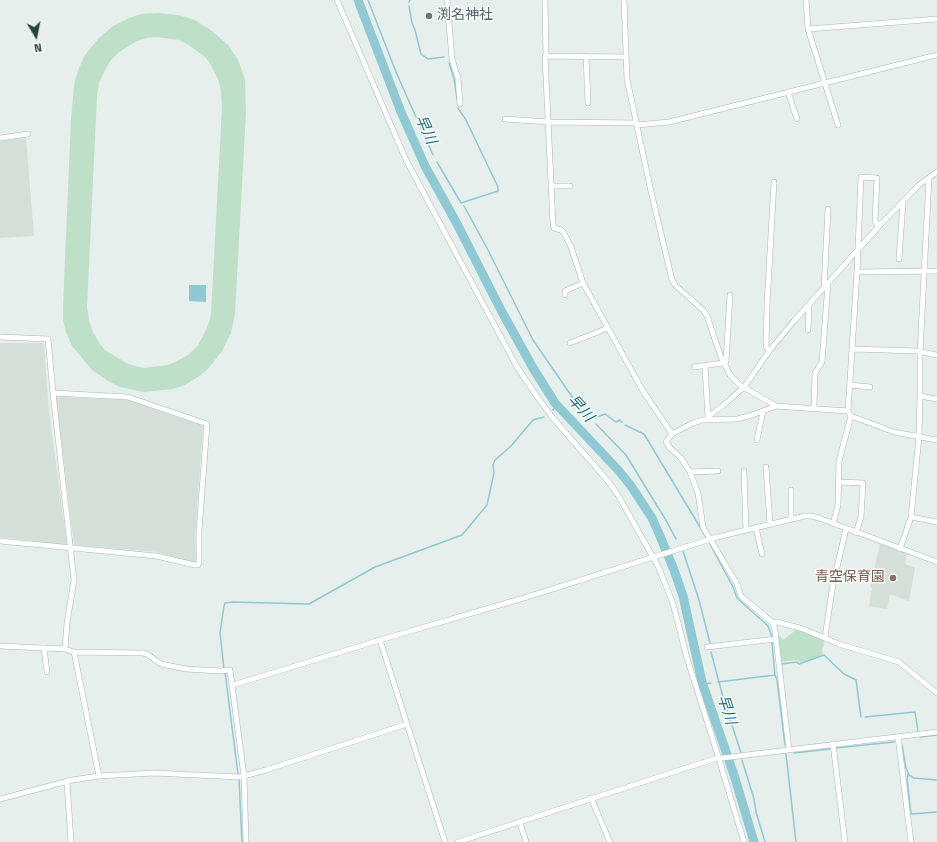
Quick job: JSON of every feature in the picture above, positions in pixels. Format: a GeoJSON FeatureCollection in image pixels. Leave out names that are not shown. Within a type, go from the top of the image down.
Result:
{"type":"FeatureCollection","features":[{"type":"Feature","properties":{"kind":"street"},"geometry":{"type":"LineString","coordinates":[[337,0],[406,160],[517,367],[552,417],[608,481],[655,556],[669,593],[687,658],[720,759],[744,842]]}},
{"type":"Feature","properties":{"kind":"street"},"geometry":{"type":"LineString","coordinates":[[447,0],[452,59],[458,78],[460,104]]}},
{"type":"Feature","properties":{"kind":"street"},"geometry":{"type":"LineString","coordinates":[[545,0],[545,56],[554,228],[562,230],[564,233],[571,247],[583,283],[643,391],[672,434]]}},
{"type":"Feature","properties":{"kind":"street"},"geometry":{"type":"LineString","coordinates":[[624,0],[627,79],[672,280],[675,285],[703,310],[707,316],[724,364],[730,375],[744,387],[776,406]]}},
{"type":"Feature","properties":{"kind":"street"},"geometry":{"type":"LineString","coordinates":[[806,0],[808,29],[838,125]]}},
{"type":"Feature","properties":{"kind":"street"},"geometry":{"type":"LineString","coordinates":[[808,29],[937,19]]}},
{"type":"Feature","properties":{"kind":"street"},"geometry":{"type":"LineString","coordinates":[[546,55],[626,57]]}},
{"type":"Feature","properties":{"kind":"street"},"geometry":{"type":"LineString","coordinates":[[505,119],[549,122],[637,124],[669,122],[937,55]]}},
{"type":"Feature","properties":{"kind":"street"},"geometry":{"type":"LineString","coordinates":[[586,56],[588,103]]}},
{"type":"Feature","properties":{"kind":"street"},"geometry":{"type":"LineString","coordinates":[[788,92],[797,119]]}},
{"type":"Feature","properties":{"kind":"street"},"geometry":{"type":"LineString","coordinates":[[0,138],[28,134]]}},
{"type":"Feature","properties":{"kind":"street"},"geometry":{"type":"LineString","coordinates":[[708,418],[744,387],[789,326],[881,224],[937,172]]}},
{"type":"Feature","properties":{"kind":"street"},"geometry":{"type":"LineString","coordinates":[[833,524],[838,505],[839,461],[849,413],[861,177],[877,178],[875,221],[877,224],[881,224]]}},
{"type":"Feature","properties":{"kind":"street"},"geometry":{"type":"LineString","coordinates":[[900,549],[911,517],[919,437],[920,353],[929,178]]}},
{"type":"Feature","properties":{"kind":"street"},"geometry":{"type":"LineString","coordinates":[[770,350],[766,347],[767,305],[774,182]]}},
{"type":"Feature","properties":{"kind":"street"},"geometry":{"type":"LineString","coordinates":[[551,186],[570,186]]}},
{"type":"Feature","properties":{"kind":"street"},"geometry":{"type":"LineString","coordinates":[[899,259],[903,202]]}},
{"type":"Feature","properties":{"kind":"street"},"geometry":{"type":"LineString","coordinates":[[824,288],[828,209]]}},
{"type":"Feature","properties":{"kind":"street"},"geometry":{"type":"LineString","coordinates":[[857,272],[937,270]]}},
{"type":"Feature","properties":{"kind":"street"},"geometry":{"type":"LineString","coordinates":[[565,295],[565,291],[583,283]]}},
{"type":"Feature","properties":{"kind":"street"},"geometry":{"type":"LineString","coordinates":[[814,408],[815,373],[822,362],[828,283]]}},
{"type":"Feature","properties":{"kind":"street"},"geometry":{"type":"LineString","coordinates":[[724,364],[726,362],[730,295]]}},
{"type":"Feature","properties":{"kind":"street"},"geometry":{"type":"LineString","coordinates":[[807,330],[809,305]]}},
{"type":"Feature","properties":{"kind":"street"},"geometry":{"type":"LineString","coordinates":[[570,343],[608,328]]}},
{"type":"Feature","properties":{"kind":"street"},"geometry":{"type":"LineString","coordinates":[[0,337],[48,339],[74,580],[67,623],[65,649]]}},
{"type":"Feature","properties":{"kind":"street"},"geometry":{"type":"LineString","coordinates":[[853,349],[917,351],[920,353],[937,355]]}},
{"type":"Feature","properties":{"kind":"street"},"geometry":{"type":"LineString","coordinates":[[694,367],[724,364]]}},
{"type":"Feature","properties":{"kind":"street"},"geometry":{"type":"LineString","coordinates":[[705,366],[708,418]]}},
{"type":"Feature","properties":{"kind":"street"},"geometry":{"type":"LineString","coordinates":[[850,385],[870,387]]}},
{"type":"Feature","properties":{"kind":"street"},"geometry":{"type":"LineString","coordinates":[[0,541],[156,556],[198,564],[199,531],[208,425],[205,422],[128,397],[53,393]]}},
{"type":"Feature","properties":{"kind":"street"},"geometry":{"type":"LineString","coordinates":[[920,396],[937,399]]}},
{"type":"Feature","properties":{"kind":"street"},"geometry":{"type":"LineString","coordinates":[[789,750],[773,623],[740,596],[737,584],[703,527],[698,493],[690,472],[681,458],[667,445],[667,441],[672,434],[693,423],[708,418],[737,418],[776,406],[814,408],[849,413],[894,432],[937,440]]}},
{"type":"Feature","properties":{"kind":"street"},"geometry":{"type":"LineString","coordinates":[[757,440],[763,411]]}},
{"type":"Feature","properties":{"kind":"street"},"geometry":{"type":"LineString","coordinates":[[766,468],[770,524]]}},
{"type":"Feature","properties":{"kind":"street"},"geometry":{"type":"LineString","coordinates":[[690,472],[718,471]]}},
{"type":"Feature","properties":{"kind":"street"},"geometry":{"type":"LineString","coordinates":[[744,472],[746,530]]}},
{"type":"Feature","properties":{"kind":"street"},"geometry":{"type":"LineString","coordinates":[[838,482],[863,483],[861,516],[856,533]]}},
{"type":"Feature","properties":{"kind":"street"},"geometry":{"type":"LineString","coordinates":[[791,490],[791,519]]}},
{"type":"Feature","properties":{"kind":"street"},"geometry":{"type":"LineString","coordinates":[[232,685],[380,640],[527,598],[711,539],[791,519],[811,516],[937,562]]}},
{"type":"Feature","properties":{"kind":"street"},"geometry":{"type":"LineString","coordinates":[[911,517],[937,522]]}},
{"type":"Feature","properties":{"kind":"street"},"geometry":{"type":"LineString","coordinates":[[756,528],[762,554]]}},
{"type":"Feature","properties":{"kind":"street"},"geometry":{"type":"LineString","coordinates":[[824,637],[833,584],[846,529]]}},
{"type":"Feature","properties":{"kind":"street"},"geometry":{"type":"LineString","coordinates":[[773,623],[777,622],[803,629],[861,651],[899,662],[937,692]]}},
{"type":"Feature","properties":{"kind":"street"},"geometry":{"type":"LineString","coordinates":[[707,647],[776,639]]}},
{"type":"Feature","properties":{"kind":"street"},"geometry":{"type":"LineString","coordinates":[[380,640],[445,842]]}},
{"type":"Feature","properties":{"kind":"street"},"geometry":{"type":"LineString","coordinates":[[0,646],[65,649],[74,652],[143,653],[147,654],[161,664],[180,668],[199,670],[230,670],[244,776],[246,842]]}},
{"type":"Feature","properties":{"kind":"street"},"geometry":{"type":"LineString","coordinates":[[44,648],[47,672]]}},
{"type":"Feature","properties":{"kind":"street"},"geometry":{"type":"LineString","coordinates":[[74,652],[99,776]]}},
{"type":"Feature","properties":{"kind":"street"},"geometry":{"type":"LineString","coordinates":[[0,799],[67,782],[99,776],[153,773],[240,777],[407,724]]}},
{"type":"Feature","properties":{"kind":"street"},"geometry":{"type":"LineString","coordinates":[[458,842],[520,823],[591,798],[720,759],[937,732]]}},
{"type":"Feature","properties":{"kind":"street"},"geometry":{"type":"LineString","coordinates":[[898,737],[911,842]]}},
{"type":"Feature","properties":{"kind":"street"},"geometry":{"type":"LineString","coordinates":[[832,744],[845,842]]}},
{"type":"Feature","properties":{"kind":"street"},"geometry":{"type":"LineString","coordinates":[[67,782],[70,842]]}},
{"type":"Feature","properties":{"kind":"street"},"geometry":{"type":"LineString","coordinates":[[591,798],[610,842]]}},
{"type":"Feature","properties":{"kind":"street"},"geometry":{"type":"LineString","coordinates":[[520,823],[526,842]]}},
{"type":"Feature","properties":{"kind":"shaded area"},"geometry":{"type":"Polygon","coordinates":[[[26,138],[34,236],[0,238],[0,141],[26,138]]]}},
{"type":"Feature","properties":{"kind":"shaded area"},"geometry":{"type":"Polygon","coordinates":[[[0,343],[44,343],[49,412],[67,545],[0,537],[0,343]]]}},
{"type":"Feature","properties":{"kind":"shaded area"},"geometry":{"type":"Polygon","coordinates":[[[56,397],[128,400],[203,426],[195,537],[196,563],[157,552],[74,545],[56,397]]]}},
{"type":"Feature","properties":{"kind":"shaded area","name":"青空保育園"},"geometry":{"type":"Polygon","coordinates":[[[880,544],[907,554],[905,564],[915,568],[909,601],[890,594],[887,609],[869,606],[872,588],[870,587],[880,544]]]}},
{"type":"Feature","properties":{"kind":"green space"},"geometry":{"type":"Polygon","coordinates":[[[158,13],[178,15],[195,20],[212,31],[228,45],[238,60],[245,79],[246,112],[235,314],[231,333],[222,351],[208,369],[198,377],[185,385],[173,389],[143,392],[120,387],[92,370],[72,346],[63,320],[71,119],[74,85],[78,70],[85,55],[99,38],[113,26],[129,18],[142,14],[158,13]],[[157,37],[147,38],[137,41],[119,52],[110,61],[99,82],[97,96],[87,307],[89,320],[93,332],[105,350],[128,364],[143,368],[168,365],[188,355],[198,345],[205,332],[211,314],[222,107],[221,91],[218,79],[209,62],[204,56],[179,40],[157,37]]]}},
{"type":"Feature","properties":{"kind":"green space"},"geometry":{"type":"Polygon","coordinates":[[[797,629],[825,640],[822,651],[823,654],[811,660],[800,662],[797,660],[780,662],[777,633],[783,640],[797,629]]]}},
{"type":"Feature","properties":{"kind":"water"},"geometry":{"type":"Polygon","coordinates":[[[189,285],[206,285],[206,302],[189,301],[189,285]]]}},
{"type":"Feature","properties":{"kind":"waterway","name":"早川"},"geometry":{"type":"LineString","coordinates":[[358,0],[401,112],[425,166],[533,368],[555,403],[619,471],[631,486],[652,518],[674,570],[683,596],[702,682],[735,778],[754,842]]}},
{"type":"Feature","properties":{"kind":"waterway"},"geometry":{"type":"LineString","coordinates":[[368,0],[396,72],[416,117]]}},
{"type":"Feature","properties":{"kind":"waterway"},"geometry":{"type":"LineString","coordinates":[[409,6],[412,23],[421,54],[428,59],[444,57]]}},
{"type":"Feature","properties":{"kind":"waterway"},"geometry":{"type":"LineString","coordinates":[[449,63],[454,79],[457,99]]}},
{"type":"Feature","properties":{"kind":"waterway"},"geometry":{"type":"LineString","coordinates":[[437,162],[461,203],[498,191],[498,187],[466,120],[458,108]]}},
{"type":"Feature","properties":{"kind":"waterway"},"geometry":{"type":"LineString","coordinates":[[419,123],[433,155]]}},
{"type":"Feature","properties":{"kind":"waterway"},"geometry":{"type":"LineString","coordinates":[[464,206],[487,248],[533,340],[586,417],[594,418],[605,414],[616,422],[620,420],[622,422]]}},
{"type":"Feature","properties":{"kind":"waterway","name":"早川"},"geometry":{"type":"LineString","coordinates":[[553,410],[557,404]]}},
{"type":"Feature","properties":{"kind":"waterway"},"geometry":{"type":"LineString","coordinates":[[224,669],[220,633],[225,603],[309,604],[375,567],[462,535],[487,505],[494,473],[493,465],[495,460],[511,446],[533,420],[544,417]]}},
{"type":"Feature","properties":{"kind":"waterway"},"geometry":{"type":"LineString","coordinates":[[596,424],[626,455],[676,539]]}},
{"type":"Feature","properties":{"kind":"waterway"},"geometry":{"type":"LineString","coordinates":[[625,425],[644,434],[706,537]]}},
{"type":"Feature","properties":{"kind":"waterway"},"geometry":{"type":"LineString","coordinates":[[710,544],[733,587],[737,598],[768,626],[772,637]]}},
{"type":"Feature","properties":{"kind":"waterway"},"geometry":{"type":"LineString","coordinates":[[683,551],[699,600],[710,643]]}},
{"type":"Feature","properties":{"kind":"waterway"},"geometry":{"type":"LineString","coordinates":[[772,643],[775,676]]}},
{"type":"Feature","properties":{"kind":"waterway"},"geometry":{"type":"LineString","coordinates":[[711,652],[723,697],[741,753]]}},
{"type":"Feature","properties":{"kind":"waterway"},"geometry":{"type":"LineString","coordinates":[[782,665],[781,664],[797,662],[799,664],[824,655],[844,674],[856,680],[861,717]]}},
{"type":"Feature","properties":{"kind":"waterway"},"geometry":{"type":"LineString","coordinates":[[225,672],[238,774]]}},
{"type":"Feature","properties":{"kind":"waterway"},"geometry":{"type":"LineString","coordinates":[[718,682],[775,675],[777,680],[785,745]]}},
{"type":"Feature","properties":{"kind":"waterway"},"geometry":{"type":"LineString","coordinates":[[703,684],[711,683]]}},
{"type":"Feature","properties":{"kind":"waterway"},"geometry":{"type":"LineString","coordinates":[[865,717],[915,712],[918,731]]}},
{"type":"Feature","properties":{"kind":"waterway"},"geometry":{"type":"LineString","coordinates":[[920,737],[937,735]]}},
{"type":"Feature","properties":{"kind":"waterway"},"geometry":{"type":"LineString","coordinates":[[836,748],[894,742]]}},
{"type":"Feature","properties":{"kind":"waterway"},"geometry":{"type":"LineString","coordinates":[[902,745],[906,768],[909,775],[914,778],[937,780]]}},
{"type":"Feature","properties":{"kind":"waterway"},"geometry":{"type":"LineString","coordinates":[[794,753],[830,749]]}},
{"type":"Feature","properties":{"kind":"waterway"},"geometry":{"type":"LineString","coordinates":[[786,754],[796,842]]}},
{"type":"Feature","properties":{"kind":"waterway"},"geometry":{"type":"LineString","coordinates":[[742,760],[765,842]]}},
{"type":"Feature","properties":{"kind":"waterway"},"geometry":{"type":"LineString","coordinates":[[908,774],[907,779],[911,814],[937,812]]}},
{"type":"Feature","properties":{"kind":"waterway"},"geometry":{"type":"LineString","coordinates":[[239,779],[242,842]]}},
{"type":"Feature","properties":{"kind":"place","name":"渕名神社"},"geometry":{"type":"Point","coordinates":[429,16]}},
{"type":"Feature","properties":{"kind":"place","name":"青空保育園"},"geometry":{"type":"Point","coordinates":[893,578]}}]}
